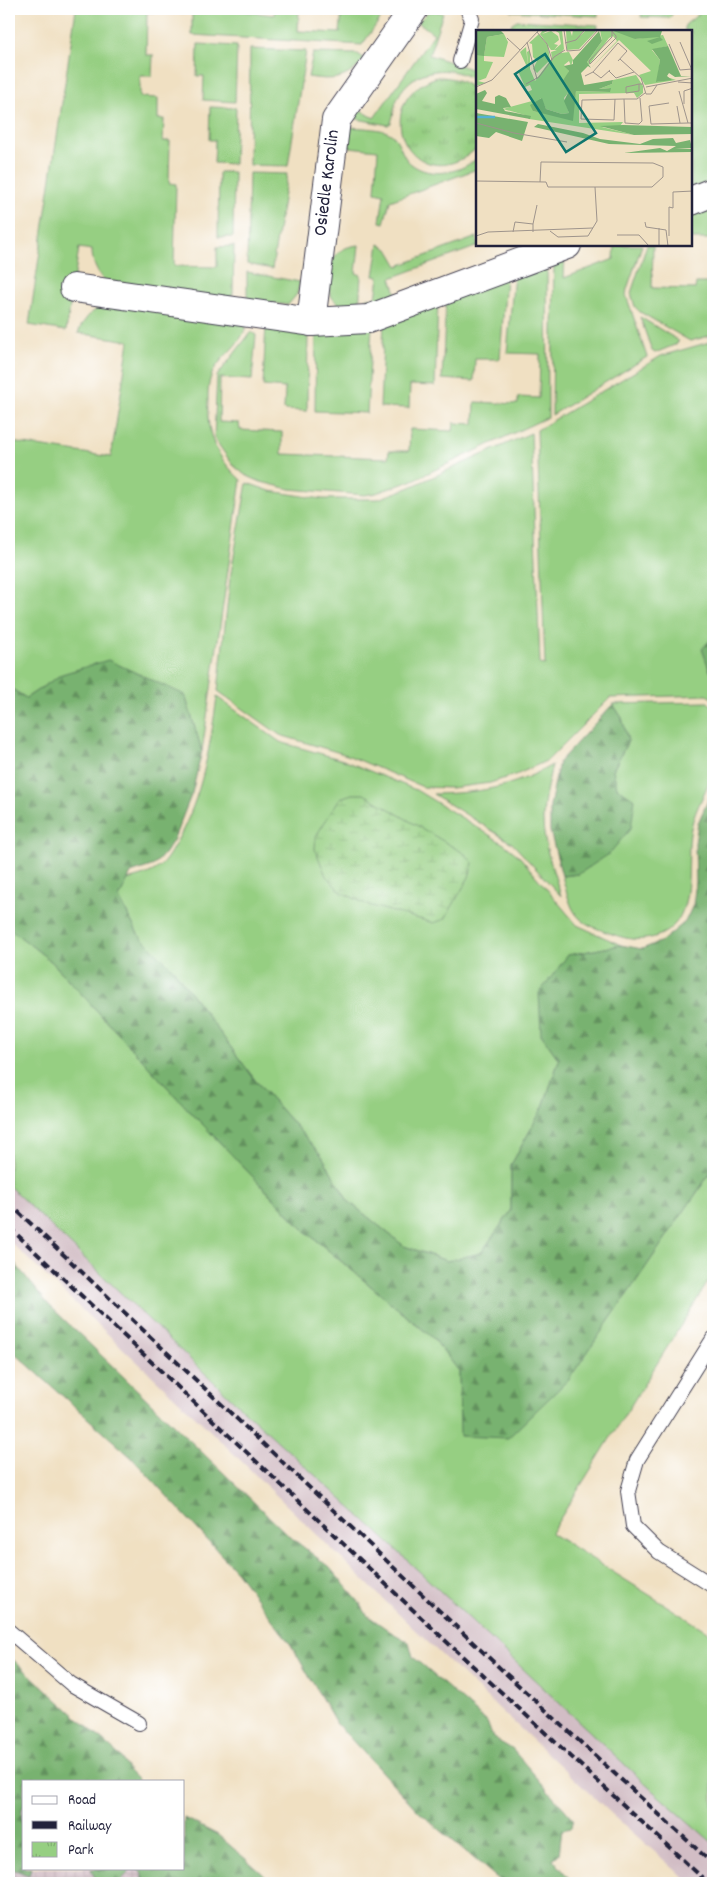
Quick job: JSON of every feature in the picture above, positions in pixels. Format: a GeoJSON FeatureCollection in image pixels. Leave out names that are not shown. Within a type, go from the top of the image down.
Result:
{"type":"FeatureCollection","features":[{"type":"Feature","properties":{"kind":"street","name":"Osiedle Karolin"},"geometry":{"type":"LineString","coordinates":[[311,322],[336,120],[414,9]]}},
{"type":"Feature","properties":{"kind":"street"},"geometry":{"type":"LineString","coordinates":[[692,200],[713,192]]}},
{"type":"Feature","properties":{"kind":"street"},"geometry":{"type":"LineString","coordinates":[[74,288],[311,322],[368,319],[564,246]]}},
{"type":"Feature","properties":{"kind":"lane"},"geometry":{"type":"LineString","coordinates":[[460,61],[472,19],[467,9]]}},
{"type":"Feature","properties":{"kind":"lane"},"geometry":{"type":"LineString","coordinates":[[713,1340],[637,1460],[628,1491],[633,1526],[659,1552],[713,1586]]}},
{"type":"Feature","properties":{"kind":"lane"},"geometry":{"type":"LineString","coordinates":[[9,1631],[71,1684],[139,1723]]}},
{"type":"Feature","properties":{"kind":"shaded area"},"geometry":{"type":"Polygon","coordinates":[[[9,1186],[238,1405],[373,1528],[654,1792],[713,1843],[713,1883],[690,1883],[614,1816],[417,1632],[200,1421],[9,1241],[9,1186]]]}},
{"type":"Feature","properties":{"kind":"shaded area"},"geometry":{"type":"Polygon","coordinates":[[[9,1717],[24,1780],[22,1780],[22,1870],[169,1870],[183,1883],[9,1883],[9,1717]]]}},
{"type":"Feature","properties":{"kind":"green space"},"geometry":{"type":"Polygon","coordinates":[[[76,9],[227,9],[274,15],[275,9],[299,9],[298,31],[340,33],[342,11],[383,15],[362,45],[192,35],[192,13],[147,12],[146,55],[153,55],[152,76],[140,76],[140,97],[158,98],[158,119],[164,119],[163,141],[170,141],[169,183],[176,184],[174,266],[217,267],[217,247],[234,246],[233,293],[230,299],[103,280],[95,266],[92,250],[79,248],[66,331],[29,325],[76,9]]]}},
{"type":"Feature","properties":{"kind":"green space"},"geometry":{"type":"Polygon","coordinates":[[[510,9],[598,9],[598,16],[511,11],[510,9]]]}},
{"type":"Feature","properties":{"kind":"green space"},"geometry":{"type":"Polygon","coordinates":[[[642,9],[672,9],[672,15],[669,18],[641,17],[642,9]]]}},
{"type":"Feature","properties":{"kind":"green space"},"geometry":{"type":"Polygon","coordinates":[[[705,9],[713,9],[713,179],[692,190],[692,30],[685,30],[685,25],[705,9]]]}},
{"type":"Feature","properties":{"kind":"green space"},"geometry":{"type":"Polygon","coordinates":[[[428,12],[443,13],[429,55],[476,71],[476,81],[467,76],[445,70],[423,74],[413,79],[398,97],[391,123],[388,125],[352,118],[357,108],[374,118],[434,34],[418,22],[428,12]]]}},
{"type":"Feature","properties":{"kind":"green space"},"geometry":{"type":"Polygon","coordinates":[[[517,20],[598,25],[597,30],[510,30],[512,23],[517,20]]]}},
{"type":"Feature","properties":{"kind":"green space"},"geometry":{"type":"Polygon","coordinates":[[[198,44],[237,46],[235,102],[203,100],[204,76],[197,76],[198,44]]]}},
{"type":"Feature","properties":{"kind":"green space"},"geometry":{"type":"Polygon","coordinates":[[[250,49],[306,51],[288,166],[249,165],[250,49]]]}},
{"type":"Feature","properties":{"kind":"green space"},"geometry":{"type":"Polygon","coordinates":[[[313,53],[358,54],[365,59],[352,71],[340,77],[326,79],[308,77],[313,53]]]}},
{"type":"Feature","properties":{"kind":"green space"},"geometry":{"type":"Polygon","coordinates":[[[437,77],[458,80],[476,91],[476,149],[454,162],[434,164],[417,157],[406,143],[400,126],[403,107],[415,90],[437,77]]]}},
{"type":"Feature","properties":{"kind":"green space"},"geometry":{"type":"Polygon","coordinates":[[[210,107],[236,108],[234,164],[214,163],[215,140],[209,140],[210,107]]]}},
{"type":"Feature","properties":{"kind":"green space"},"geometry":{"type":"Polygon","coordinates":[[[349,127],[377,129],[394,136],[407,160],[423,170],[432,172],[451,171],[470,164],[476,159],[476,169],[390,201],[384,223],[380,222],[384,194],[375,192],[378,150],[349,147],[349,127]]]}},
{"type":"Feature","properties":{"kind":"green space"},"geometry":{"type":"Polygon","coordinates":[[[219,172],[234,172],[233,237],[218,237],[219,172]]]}},
{"type":"Feature","properties":{"kind":"green space"},"geometry":{"type":"Polygon","coordinates":[[[249,173],[287,174],[272,269],[247,264],[249,173]]]}},
{"type":"Feature","properties":{"kind":"green space"},"geometry":{"type":"Polygon","coordinates":[[[713,200],[713,239],[692,239],[692,207],[713,200]]]}},
{"type":"Feature","properties":{"kind":"green space"},"geometry":{"type":"Polygon","coordinates":[[[476,237],[476,246],[478,246],[391,278],[398,299],[366,310],[367,298],[376,298],[379,277],[374,276],[379,244],[388,249],[398,266],[476,237]]]}},
{"type":"Feature","properties":{"kind":"green space"},"geometry":{"type":"Polygon","coordinates":[[[359,245],[356,273],[361,275],[359,311],[347,309],[339,305],[332,298],[329,278],[331,265],[336,255],[345,248],[359,245]]]}},
{"type":"Feature","properties":{"kind":"green space"},"geometry":{"type":"Polygon","coordinates":[[[615,246],[642,246],[626,295],[647,357],[552,415],[554,258],[565,254],[564,278],[614,259],[615,246]]]}},
{"type":"Feature","properties":{"kind":"green space"},"geometry":{"type":"Polygon","coordinates":[[[647,246],[653,246],[652,288],[695,289],[696,283],[713,283],[713,335],[690,341],[640,312],[635,307],[631,293],[647,246]]]}},
{"type":"Feature","properties":{"kind":"green space"},"geometry":{"type":"Polygon","coordinates":[[[547,261],[548,417],[411,481],[365,495],[290,489],[261,482],[245,475],[233,465],[214,438],[217,376],[251,332],[256,335],[252,380],[220,378],[219,422],[239,423],[240,430],[282,432],[282,454],[388,458],[389,451],[409,451],[410,429],[453,431],[454,423],[474,424],[475,402],[518,404],[518,397],[539,398],[540,354],[507,353],[514,274],[547,261]]]}},
{"type":"Feature","properties":{"kind":"green space"},"geometry":{"type":"Polygon","coordinates":[[[247,272],[300,282],[297,294],[288,305],[247,300],[247,272]]]}},
{"type":"Feature","properties":{"kind":"green space"},"geometry":{"type":"Polygon","coordinates":[[[506,277],[500,359],[475,359],[474,381],[442,379],[446,299],[506,277]]]}},
{"type":"Feature","properties":{"kind":"green space"},"geometry":{"type":"Polygon","coordinates":[[[438,302],[435,386],[410,385],[409,408],[380,407],[384,322],[438,302]]]}},
{"type":"Feature","properties":{"kind":"green space"},"geometry":{"type":"Polygon","coordinates":[[[113,303],[247,320],[246,328],[238,342],[216,367],[208,388],[209,424],[214,445],[225,463],[241,480],[202,751],[185,695],[62,674],[26,698],[9,687],[9,454],[11,442],[111,457],[129,341],[78,333],[91,313],[113,303]]]}},
{"type":"Feature","properties":{"kind":"green space"},"geometry":{"type":"Polygon","coordinates":[[[640,317],[676,339],[677,344],[655,353],[652,351],[640,317]]]}},
{"type":"Feature","properties":{"kind":"green space"},"geometry":{"type":"Polygon","coordinates":[[[266,323],[308,329],[307,411],[284,410],[285,388],[263,386],[266,323]]]}},
{"type":"Feature","properties":{"kind":"green space"},"geometry":{"type":"Polygon","coordinates":[[[372,326],[367,413],[315,411],[316,330],[372,326]]]}},
{"type":"Feature","properties":{"kind":"green space"},"geometry":{"type":"Polygon","coordinates":[[[713,341],[713,637],[703,649],[713,676],[713,699],[707,695],[610,698],[548,760],[518,774],[490,783],[451,788],[423,787],[347,755],[280,735],[218,691],[230,578],[247,483],[270,491],[322,499],[378,499],[408,488],[531,433],[540,664],[545,665],[537,430],[661,356],[713,341]]]}},
{"type":"Feature","properties":{"kind":"green space"},"geometry":{"type":"Polygon","coordinates":[[[713,637],[713,676],[702,649],[713,637]]]}},
{"type":"Feature","properties":{"kind":"green space"},"geometry":{"type":"Polygon","coordinates":[[[108,660],[185,695],[202,751],[192,793],[173,841],[154,865],[131,873],[119,898],[138,934],[173,969],[255,1080],[322,1156],[348,1201],[404,1246],[447,1261],[481,1253],[511,1211],[511,1165],[543,1107],[559,1060],[541,1034],[539,993],[568,955],[621,945],[642,949],[662,941],[685,922],[693,905],[696,882],[695,843],[698,823],[713,789],[713,1169],[569,1379],[508,1438],[460,1436],[459,1371],[434,1339],[305,1231],[182,1103],[52,962],[9,928],[9,687],[26,698],[62,674],[108,660]]]}},
{"type":"Feature","properties":{"kind":"green space"},"geometry":{"type":"Polygon","coordinates":[[[217,697],[280,742],[343,760],[416,790],[459,816],[504,844],[519,856],[577,925],[621,945],[568,955],[541,1034],[559,1060],[543,1107],[511,1165],[511,1211],[481,1253],[447,1261],[404,1246],[348,1201],[322,1156],[255,1080],[173,969],[138,934],[119,898],[127,880],[148,873],[162,864],[186,824],[204,771],[217,697]]]}},
{"type":"Feature","properties":{"kind":"green space"},"geometry":{"type":"Polygon","coordinates":[[[708,702],[713,707],[714,761],[711,776],[691,828],[688,888],[680,916],[672,927],[660,935],[642,939],[618,936],[589,925],[576,915],[572,908],[562,876],[579,874],[617,788],[613,770],[628,741],[622,718],[613,704],[708,702]]]}},
{"type":"Feature","properties":{"kind":"green space"},"geometry":{"type":"Polygon","coordinates":[[[613,704],[622,718],[628,741],[613,770],[617,788],[635,799],[631,828],[609,854],[579,874],[562,876],[550,831],[550,806],[559,762],[613,704]]]}},
{"type":"Feature","properties":{"kind":"green space"},"geometry":{"type":"Polygon","coordinates":[[[552,765],[544,806],[543,829],[549,858],[561,896],[512,843],[433,794],[494,788],[523,779],[552,765]]]}},
{"type":"Feature","properties":{"kind":"green space"},"geometry":{"type":"Polygon","coordinates":[[[352,794],[364,794],[465,854],[473,863],[469,877],[445,919],[434,923],[368,905],[341,892],[326,876],[315,849],[316,836],[340,798],[352,794]]]}},
{"type":"Feature","properties":{"kind":"green space"},"geometry":{"type":"Polygon","coordinates":[[[9,928],[52,962],[182,1103],[305,1231],[434,1339],[459,1371],[461,1436],[569,1379],[713,1169],[713,1274],[551,1533],[713,1635],[713,1843],[654,1792],[373,1528],[238,1405],[9,1186],[9,928]]]}},
{"type":"Feature","properties":{"kind":"green space"},"geometry":{"type":"Polygon","coordinates":[[[9,1256],[48,1304],[288,1535],[329,1567],[360,1603],[367,1615],[409,1642],[413,1657],[487,1722],[493,1738],[512,1749],[574,1820],[571,1828],[562,1830],[559,1854],[553,1859],[573,1883],[503,1883],[419,1812],[336,1723],[291,1645],[237,1572],[131,1457],[9,1348],[9,1256]]]}},
{"type":"Feature","properties":{"kind":"green space"},"geometry":{"type":"Polygon","coordinates":[[[9,1656],[120,1756],[129,1771],[138,1780],[22,1780],[22,1870],[30,1870],[29,1875],[15,1870],[9,1865],[9,1656]]]}},
{"type":"Feature","properties":{"kind":"green space"},"geometry":{"type":"Polygon","coordinates":[[[185,1818],[218,1835],[263,1874],[266,1883],[151,1883],[143,1880],[143,1873],[138,1870],[185,1870],[185,1818]]]}},
{"type":"Feature","properties":{"kind":"green space"},"geometry":{"type":"Polygon","coordinates":[[[91,1870],[131,1870],[118,1883],[97,1883],[91,1870]]]}},
{"type":"Feature","properties":{"kind":"railway"},"geometry":{"type":"LineString","coordinates":[[9,1203],[503,1671],[713,1864]]}},
{"type":"Feature","properties":{"kind":"railway"},"geometry":{"type":"LineString","coordinates":[[9,1227],[448,1643],[708,1883]]}}]}
